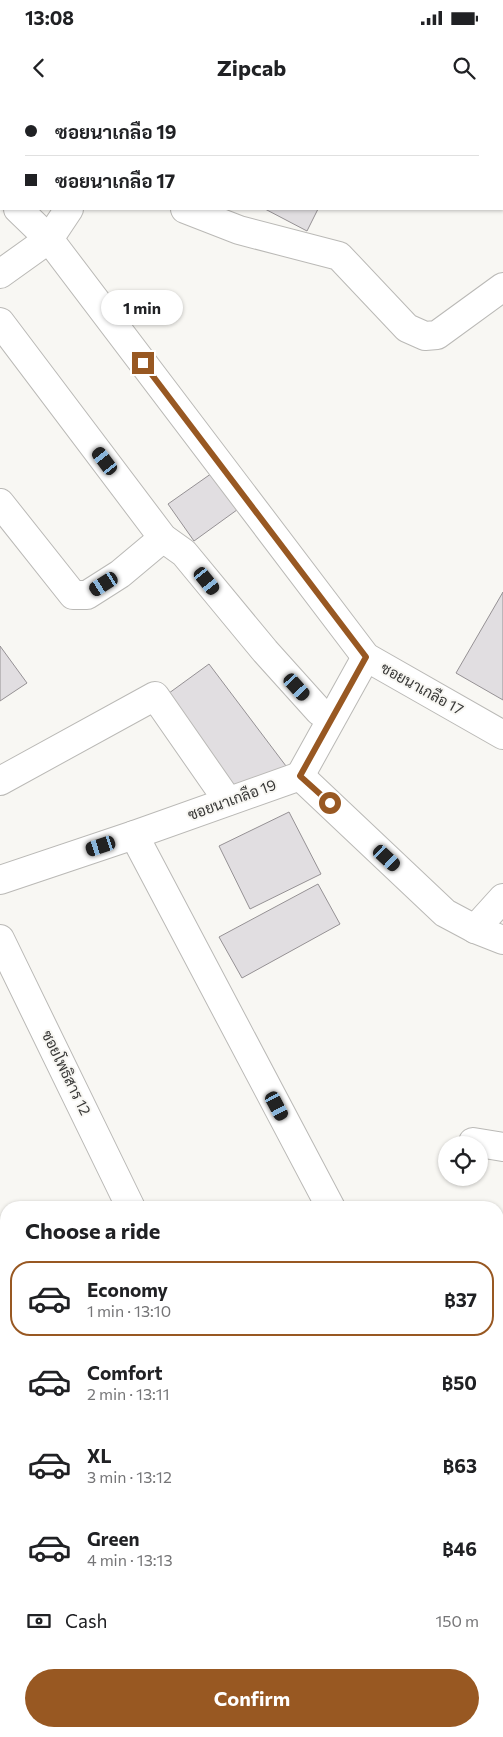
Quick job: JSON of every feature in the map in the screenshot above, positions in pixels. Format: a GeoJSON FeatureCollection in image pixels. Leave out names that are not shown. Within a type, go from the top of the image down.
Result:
{"type":"FeatureCollection","features":[{"type":"Feature","properties":{"kind":"street","name":"ซอยนาเกลือ 17"},"geometry":{"type":"LineString","coordinates":[[19,210],[49,239],[366,657],[503,735]]}},
{"type":"Feature","properties":{"kind":"street"},"geometry":{"type":"LineString","coordinates":[[0,274],[49,239],[68,210]]}},
{"type":"Feature","properties":{"kind":"street"},"geometry":{"type":"LineString","coordinates":[[188,210],[239,230],[339,256],[414,334],[425,336],[437,335],[503,287]]}},
{"type":"Feature","properties":{"kind":"street"},"geometry":{"type":"LineString","coordinates":[[0,322],[163,538],[184,553],[265,651],[319,711],[331,719]]}},
{"type":"Feature","properties":{"kind":"street"},"geometry":{"type":"LineString","coordinates":[[0,503],[74,595],[88,595],[120,574],[163,538]]}},
{"type":"Feature","properties":{"kind":"street"},"geometry":{"type":"LineString","coordinates":[[366,657],[300,776],[445,913],[475,929],[503,940]]}},
{"type":"Feature","properties":{"kind":"street"},"geometry":{"type":"LineString","coordinates":[[0,781],[155,696],[228,801]]}},
{"type":"Feature","properties":{"kind":"street","name":"ซอยนาเกลือ 19"},"geometry":{"type":"LineString","coordinates":[[0,880],[300,776]]}},
{"type":"Feature","properties":{"kind":"street"},"geometry":{"type":"LineString","coordinates":[[134,835],[327,1201]]}},
{"type":"Feature","properties":{"kind":"street"},"geometry":{"type":"LineString","coordinates":[[475,929],[503,898]]}},
{"type":"Feature","properties":{"kind":"street","name":"ซอยโพธิสาร 12"},"geometry":{"type":"LineString","coordinates":[[0,939],[128,1201]]}},
{"type":"Feature","properties":{"kind":"street"},"geometry":{"type":"LineString","coordinates":[[488,1144],[503,1147]]}},
{"type":"Feature","properties":{"kind":"building"},"geometry":{"type":"Polygon","coordinates":[[[267,210],[318,210],[307,231],[267,210]]]}},
{"type":"Feature","properties":{"kind":"building"},"geometry":{"type":"Polygon","coordinates":[[[215,471],[241,507],[194,541],[168,504],[215,471]]]}},
{"type":"Feature","properties":{"kind":"building"},"geometry":{"type":"Polygon","coordinates":[[[503,592],[503,700],[456,673],[503,592]]]}},
{"type":"Feature","properties":{"kind":"building"},"geometry":{"type":"Polygon","coordinates":[[[0,646],[27,683],[0,701],[0,646]]]}},
{"type":"Feature","properties":{"kind":"building"},"geometry":{"type":"Polygon","coordinates":[[[209,664],[286,766],[233,788],[165,696],[209,664]]]}},
{"type":"Feature","properties":{"kind":"building"},"geometry":{"type":"Polygon","coordinates":[[[289,812],[321,874],[250,909],[219,846],[289,812]]]}},
{"type":"Feature","properties":{"kind":"building"},"geometry":{"type":"Polygon","coordinates":[[[318,884],[340,924],[242,978],[219,937],[318,884]]]}},
{"type":"Feature","properties":{"kind":"route"},"geometry":{"type":"LineString","coordinates":[[143,363],[366,657],[300,776],[330,803]]}}]}
